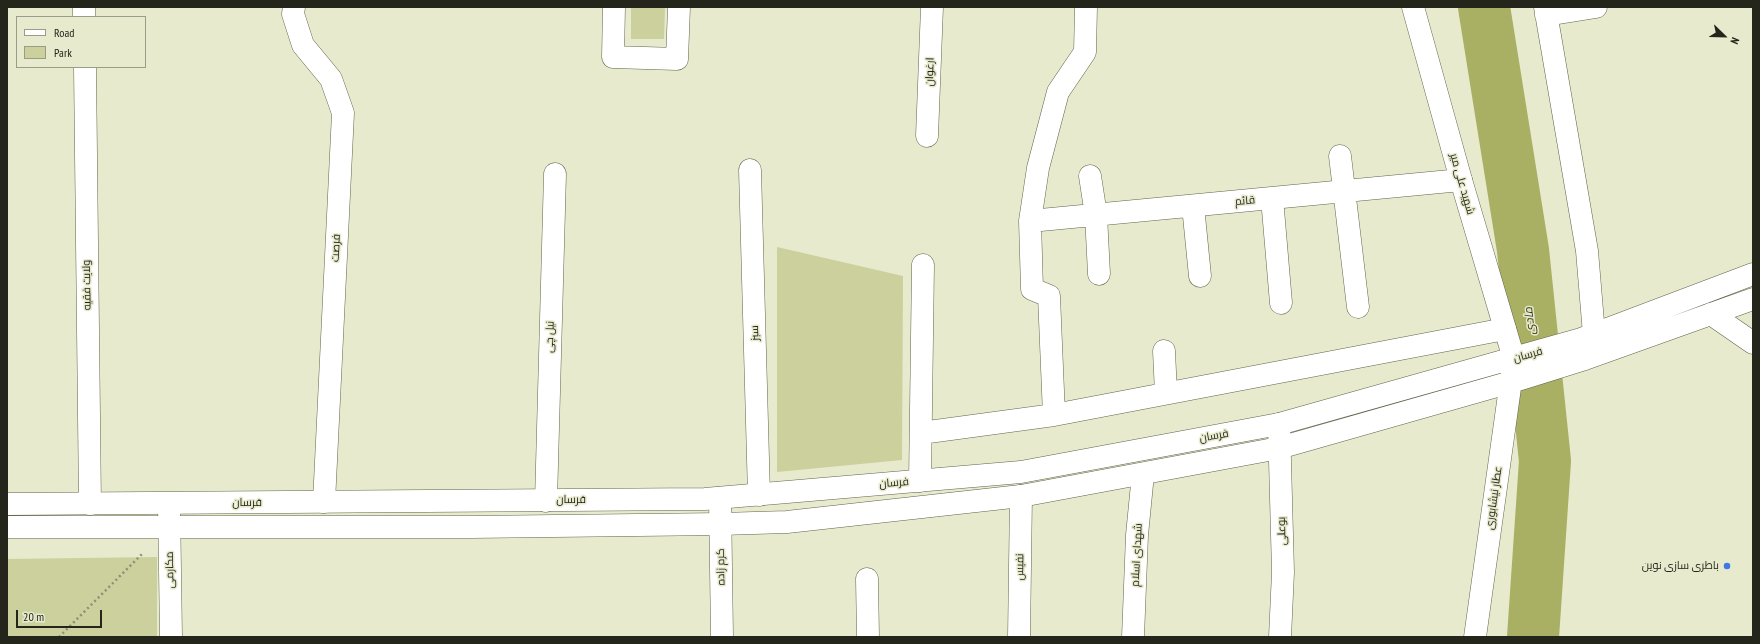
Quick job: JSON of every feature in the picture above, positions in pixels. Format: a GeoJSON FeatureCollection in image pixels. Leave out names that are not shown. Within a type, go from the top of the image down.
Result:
{"type":"FeatureCollection","features":[{"type":"Feature","properties":{"kind":"street","name":"فرصت"},"geometry":{"type":"LineString","coordinates":[[294,7],[293,14],[303,45],[331,79],[343,113],[324,502]]}},
{"type":"Feature","properties":{"kind":"street"},"geometry":{"type":"LineString","coordinates":[[614,7],[613,57],[677,59],[679,7]]}},
{"type":"Feature","properties":{"kind":"street","name":"ارغوان"},"geometry":{"type":"LineString","coordinates":[[927,136],[932,7]]}},
{"type":"Feature","properties":{"kind":"street"},"geometry":{"type":"LineString","coordinates":[[1054,414],[1049,296],[1032,289],[1030,220],[1038,168],[1058,92],[1085,52],[1086,7]]}},
{"type":"Feature","properties":{"kind":"street","name":"شهید علی میر"},"geometry":{"type":"LineString","coordinates":[[1413,7],[1461,180],[1514,359]]}},
{"type":"Feature","properties":{"kind":"street"},"geometry":{"type":"LineString","coordinates":[[1586,344],[1587,251],[1545,11],[1596,7]]}},
{"type":"Feature","properties":{"kind":"street","name":"ولایت فقیه"},"geometry":{"type":"LineString","coordinates":[[85,68],[90,504]]}},
{"type":"Feature","properties":{"kind":"street"},"geometry":{"type":"LineString","coordinates":[[1340,156],[1343,192],[1358,307]]}},
{"type":"Feature","properties":{"kind":"street","name":"سبز"},"geometry":{"type":"LineString","coordinates":[[750,170],[759,495]]}},
{"type":"Feature","properties":{"kind":"street","name":"نیل چی"},"geometry":{"type":"LineString","coordinates":[[546,501],[555,174]]}},
{"type":"Feature","properties":{"kind":"street"},"geometry":{"type":"LineString","coordinates":[[1090,176],[1096,214],[1099,274]]}},
{"type":"Feature","properties":{"kind":"street","name":"قائم"},"geometry":{"type":"LineString","coordinates":[[1030,220],[1461,180]]}},
{"type":"Feature","properties":{"kind":"street"},"geometry":{"type":"LineString","coordinates":[[1272,198],[1281,303]]}},
{"type":"Feature","properties":{"kind":"street"},"geometry":{"type":"LineString","coordinates":[[1192,206],[1200,276]]}},
{"type":"Feature","properties":{"kind":"street"},"geometry":{"type":"LineString","coordinates":[[920,480],[923,265]]}},
{"type":"Feature","properties":{"kind":"street","name":"فرسان"},"geometry":{"type":"LineString","coordinates":[[7,527],[720,524],[787,522],[1021,496],[1279,448],[1511,382],[1586,344],[1753,274]]}},
{"type":"Feature","properties":{"kind":"street","name":"فرسان"},"geometry":{"type":"LineString","coordinates":[[7,504],[546,501],[720,498],[1021,472],[1279,424],[1514,359],[1586,344],[1711,314],[1753,300]]}},
{"type":"Feature","properties":{"kind":"street"},"geometry":{"type":"LineString","coordinates":[[1711,314],[1753,343]]}},
{"type":"Feature","properties":{"kind":"street"},"geometry":{"type":"LineString","coordinates":[[921,433],[1054,414],[1505,329]]}},
{"type":"Feature","properties":{"kind":"street"},"geometry":{"type":"LineString","coordinates":[[1164,351],[1166,393]]}},
{"type":"Feature","properties":{"kind":"street","name":"عطار نیشابوری"},"geometry":{"type":"LineString","coordinates":[[1475,637],[1514,359]]}},
{"type":"Feature","properties":{"kind":"street","name":"بوعلی"},"geometry":{"type":"LineString","coordinates":[[1279,424],[1283,572],[1280,637]]}},
{"type":"Feature","properties":{"kind":"street","name":"شهدای اسلام"},"geometry":{"type":"LineString","coordinates":[[1134,637],[1137,535],[1143,474]]}},
{"type":"Feature","properties":{"kind":"street","name":"نفیس"},"geometry":{"type":"LineString","coordinates":[[1019,637],[1021,496]]}},
{"type":"Feature","properties":{"kind":"street","name":"کرم زاده"},"geometry":{"type":"LineString","coordinates":[[720,498],[722,637]]}},
{"type":"Feature","properties":{"kind":"street","name":"مکارمی"},"geometry":{"type":"LineString","coordinates":[[169,504],[171,637]]}},
{"type":"Feature","properties":{"kind":"street"},"geometry":{"type":"LineString","coordinates":[[867,578],[868,637]]}},
{"type":"Feature","properties":{"kind":"path"},"geometry":{"type":"LineString","coordinates":[[59,637],[169,527]]}},
{"type":"Feature","properties":{"kind":"green space"},"geometry":{"type":"Polygon","coordinates":[[[631,7],[665,7],[664,39],[631,39],[631,7]]]}},
{"type":"Feature","properties":{"kind":"green space"},"geometry":{"type":"Polygon","coordinates":[[[777,247],[903,276],[902,460],[777,472],[777,247]]]}},
{"type":"Feature","properties":{"kind":"green space"},"geometry":{"type":"Polygon","coordinates":[[[157,557],[157,637],[7,637],[7,559],[157,557]]]}},
{"type":"Feature","properties":{"kind":"waterway","name":"مادی"},"geometry":{"type":"LineString","coordinates":[[1484,7],[1523,250],[1545,461],[1533,637]]}},
{"type":"Feature","properties":{"kind":"place","name":"باطری سازی نوین"},"geometry":{"type":"Point","coordinates":[1727,566]}}]}
